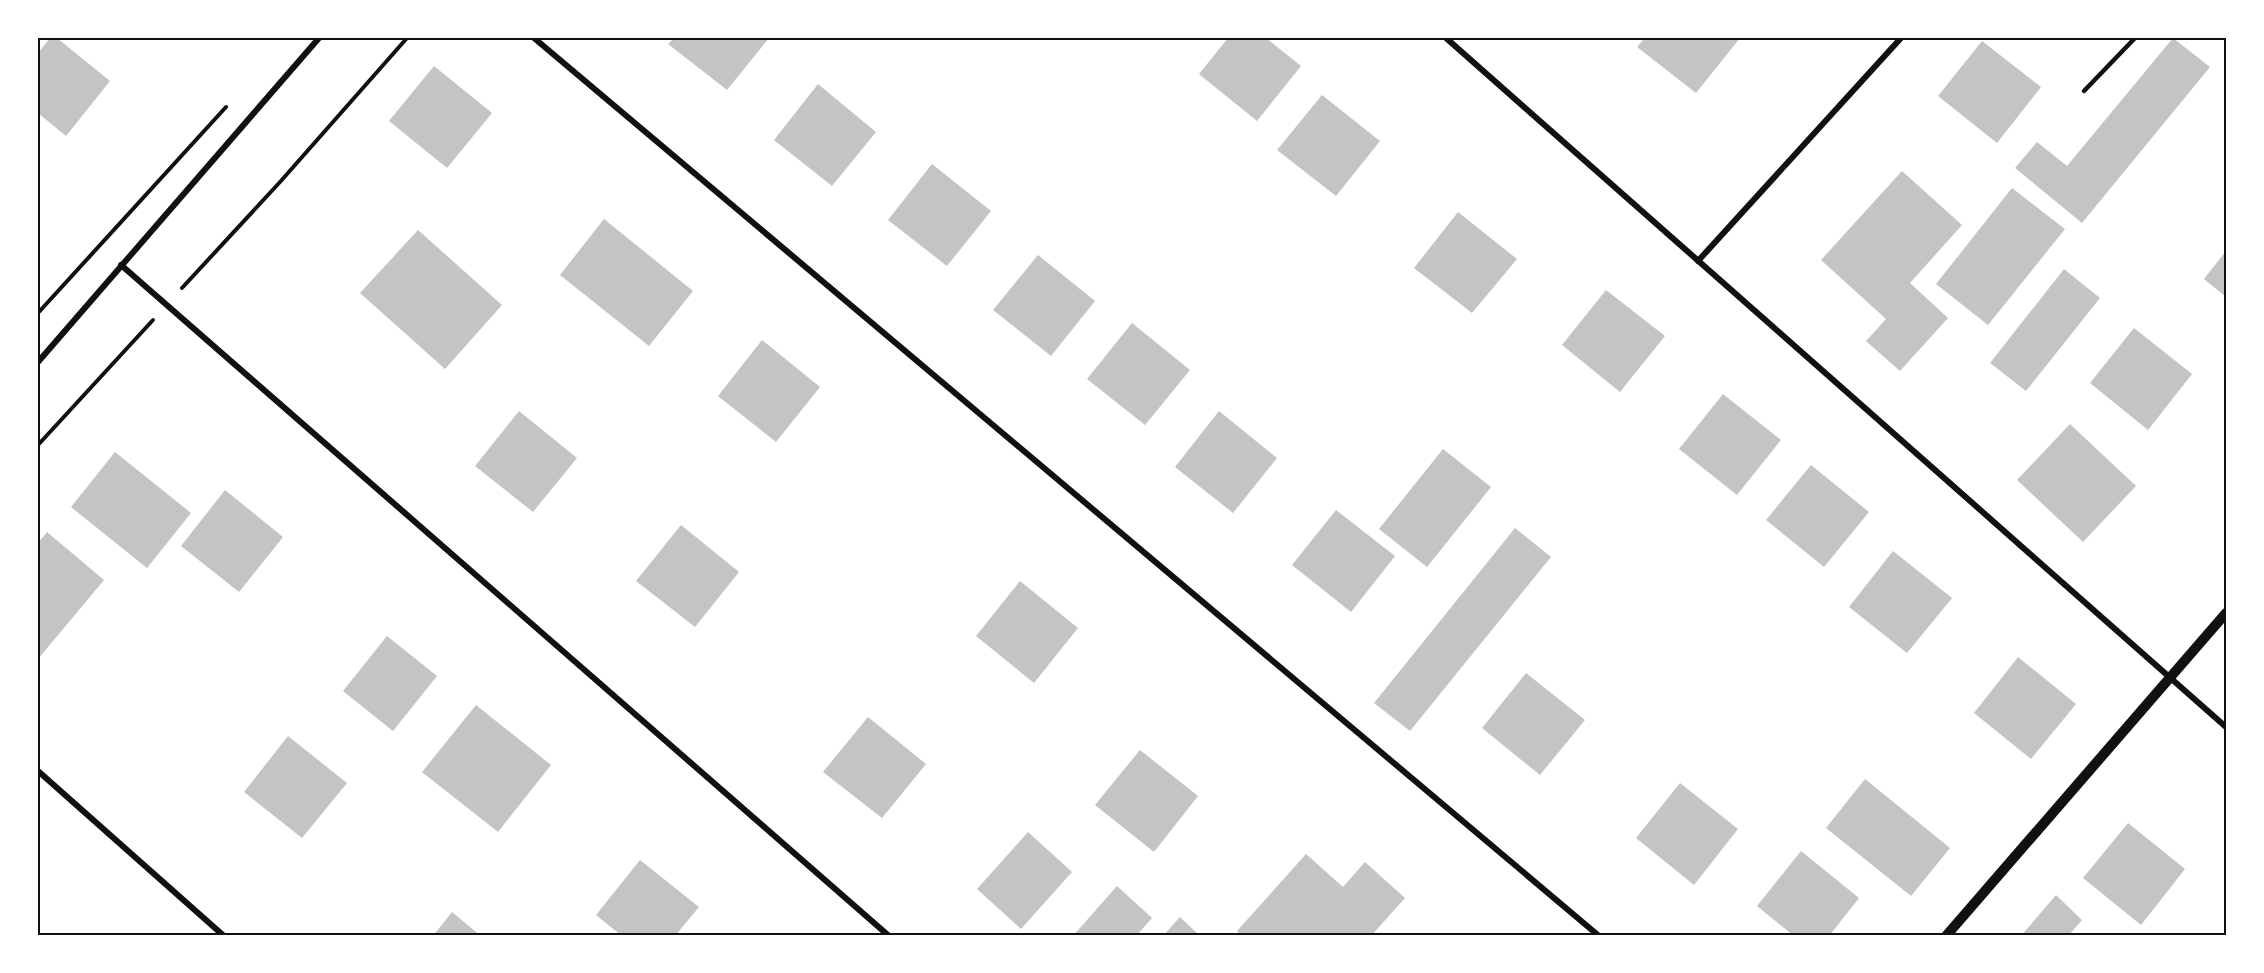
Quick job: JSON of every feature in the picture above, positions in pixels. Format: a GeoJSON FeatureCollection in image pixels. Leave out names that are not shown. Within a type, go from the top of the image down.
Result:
{"type":"FeatureCollection","features":[{"type":"Feature","properties":{"kind":"street"},"geometry":{"type":"LineString","coordinates":[[38,362],[319,38]]}},
{"type":"Feature","properties":{"kind":"street"},"geometry":{"type":"LineString","coordinates":[[534,38],[1599,936]]}},
{"type":"Feature","properties":{"kind":"street"},"geometry":{"type":"LineString","coordinates":[[1446,38],[2226,727]]}},
{"type":"Feature","properties":{"kind":"street"},"geometry":{"type":"LineString","coordinates":[[1698,261],[1901,38]]}},
{"type":"Feature","properties":{"kind":"street"},"geometry":{"type":"LineString","coordinates":[[122,265],[889,936]]}},
{"type":"Feature","properties":{"kind":"street"},"geometry":{"type":"LineString","coordinates":[[1946,936],[2226,613]]}},
{"type":"Feature","properties":{"kind":"street"},"geometry":{"type":"LineString","coordinates":[[38,771],[224,936]]}},
{"type":"Feature","properties":{"kind":"lane"},"geometry":{"type":"LineString","coordinates":[[2084,91],[2135,38]]}},
{"type":"Feature","properties":{"kind":"path"},"geometry":{"type":"LineString","coordinates":[[38,445],[280,182],[407,38]]}},
{"type":"Feature","properties":{"kind":"path"},"geometry":{"type":"LineString","coordinates":[[38,313],[226,106]]}},
{"type":"Feature","properties":{"kind":"building"},"geometry":{"type":"Polygon","coordinates":[[[50,38],[57,38],[110,81],[66,136],[38,113],[38,53],[50,38]]]}},
{"type":"Feature","properties":{"kind":"building"},"geometry":{"type":"Polygon","coordinates":[[[674,38],[769,38],[727,90],[668,44],[674,38]]]}},
{"type":"Feature","properties":{"kind":"building"},"geometry":{"type":"Polygon","coordinates":[[[1228,38],[1266,38],[1301,66],[1257,121],[1199,74],[1228,38]]]}},
{"type":"Feature","properties":{"kind":"building"},"geometry":{"type":"Polygon","coordinates":[[[1645,38],[1740,38],[1696,93],[1637,47],[1645,38]]]}},
{"type":"Feature","properties":{"kind":"building"},"geometry":{"type":"Polygon","coordinates":[[[2173,38],[2210,67],[2082,223],[2015,168],[2037,142],[2067,166],[2173,38]]]}},
{"type":"Feature","properties":{"kind":"building"},"geometry":{"type":"Polygon","coordinates":[[[1982,41],[2041,87],[1997,143],[1938,96],[1982,41]]]}},
{"type":"Feature","properties":{"kind":"building"},"geometry":{"type":"Polygon","coordinates":[[[434,66],[492,113],[447,168],[389,121],[434,66]]]}},
{"type":"Feature","properties":{"kind":"building"},"geometry":{"type":"Polygon","coordinates":[[[818,84],[876,132],[832,186],[774,140],[818,84]]]}},
{"type":"Feature","properties":{"kind":"building"},"geometry":{"type":"Polygon","coordinates":[[[1322,95],[1380,141],[1336,196],[1277,150],[1322,95]]]}},
{"type":"Feature","properties":{"kind":"building"},"geometry":{"type":"Polygon","coordinates":[[[932,164],[991,211],[947,266],[888,220],[932,164]]]}},
{"type":"Feature","properties":{"kind":"building"},"geometry":{"type":"Polygon","coordinates":[[[1902,171],[1962,225],[1910,283],[1948,318],[1900,371],[1866,341],[1886,319],[1821,260],[1902,171]]]}},
{"type":"Feature","properties":{"kind":"building"},"geometry":{"type":"Polygon","coordinates":[[[2012,188],[2065,229],[1988,325],[1936,284],[2012,188]]]}},
{"type":"Feature","properties":{"kind":"building"},"geometry":{"type":"Polygon","coordinates":[[[1458,212],[1517,259],[1472,313],[1414,268],[1458,212]]]}},
{"type":"Feature","properties":{"kind":"building"},"geometry":{"type":"Polygon","coordinates":[[[604,219],[693,291],[649,346],[560,275],[604,219]]]}},
{"type":"Feature","properties":{"kind":"building"},"geometry":{"type":"Polygon","coordinates":[[[418,230],[502,305],[445,369],[360,293],[418,230]]]}},
{"type":"Feature","properties":{"kind":"building"},"geometry":{"type":"Polygon","coordinates":[[[2226,251],[2226,297],[2204,279],[2226,251]]]}},
{"type":"Feature","properties":{"kind":"building"},"geometry":{"type":"Polygon","coordinates":[[[1038,255],[1095,301],[1051,356],[993,310],[1038,255]]]}},
{"type":"Feature","properties":{"kind":"building"},"geometry":{"type":"Polygon","coordinates":[[[2064,269],[2100,298],[2026,391],[1990,363],[2064,269]]]}},
{"type":"Feature","properties":{"kind":"building"},"geometry":{"type":"Polygon","coordinates":[[[1606,290],[1665,336],[1620,392],[1562,345],[1606,290]]]}},
{"type":"Feature","properties":{"kind":"building"},"geometry":{"type":"Polygon","coordinates":[[[1132,323],[1190,370],[1145,425],[1087,379],[1132,323]]]}},
{"type":"Feature","properties":{"kind":"building"},"geometry":{"type":"Polygon","coordinates":[[[2134,328],[2192,374],[2148,430],[2090,383],[2134,328]]]}},
{"type":"Feature","properties":{"kind":"building"},"geometry":{"type":"Polygon","coordinates":[[[762,340],[820,387],[776,442],[718,396],[762,340]]]}},
{"type":"Feature","properties":{"kind":"building"},"geometry":{"type":"Polygon","coordinates":[[[1723,394],[1781,440],[1737,495],[1679,449],[1723,394]]]}},
{"type":"Feature","properties":{"kind":"building"},"geometry":{"type":"Polygon","coordinates":[[[519,411],[577,458],[533,512],[475,466],[519,411]]]}},
{"type":"Feature","properties":{"kind":"building"},"geometry":{"type":"Polygon","coordinates":[[[1219,411],[1277,458],[1233,513],[1175,467],[1219,411]]]}},
{"type":"Feature","properties":{"kind":"building"},"geometry":{"type":"Polygon","coordinates":[[[2070,424],[2136,486],[2083,542],[2017,480],[2070,424]]]}},
{"type":"Feature","properties":{"kind":"building"},"geometry":{"type":"Polygon","coordinates":[[[1443,449],[1491,487],[1427,567],[1379,529],[1443,449]]]}},
{"type":"Feature","properties":{"kind":"building"},"geometry":{"type":"Polygon","coordinates":[[[115,452],[191,513],[147,568],[71,507],[115,452]]]}},
{"type":"Feature","properties":{"kind":"building"},"geometry":{"type":"Polygon","coordinates":[[[1811,465],[1869,512],[1824,567],[1766,520],[1811,465]]]}},
{"type":"Feature","properties":{"kind":"building"},"geometry":{"type":"Polygon","coordinates":[[[225,490],[283,537],[239,592],[181,546],[225,490]]]}},
{"type":"Feature","properties":{"kind":"building"},"geometry":{"type":"Polygon","coordinates":[[[1336,510],[1395,556],[1351,612],[1292,565],[1336,510]]]}},
{"type":"Feature","properties":{"kind":"building"},"geometry":{"type":"Polygon","coordinates":[[[681,525],[739,572],[695,627],[636,581],[681,525]]]}},
{"type":"Feature","properties":{"kind":"building"},"geometry":{"type":"Polygon","coordinates":[[[1515,528],[1551,557],[1410,731],[1374,703],[1515,528]]]}},
{"type":"Feature","properties":{"kind":"building"},"geometry":{"type":"Polygon","coordinates":[[[47,532],[104,580],[38,659],[38,543],[47,532]]]}},
{"type":"Feature","properties":{"kind":"building"},"geometry":{"type":"Polygon","coordinates":[[[1893,551],[1952,598],[1907,653],[1849,607],[1893,551]]]}},
{"type":"Feature","properties":{"kind":"building"},"geometry":{"type":"Polygon","coordinates":[[[1020,581],[1078,628],[1034,683],[976,636],[1020,581]]]}},
{"type":"Feature","properties":{"kind":"building"},"geometry":{"type":"Polygon","coordinates":[[[387,636],[437,676],[393,731],[343,691],[387,636]]]}},
{"type":"Feature","properties":{"kind":"building"},"geometry":{"type":"Polygon","coordinates":[[[2018,657],[2076,704],[2031,759],[1974,713],[2018,657]]]}},
{"type":"Feature","properties":{"kind":"building"},"geometry":{"type":"Polygon","coordinates":[[[1526,673],[1585,720],[1540,775],[1482,728],[1526,673]]]}},
{"type":"Feature","properties":{"kind":"building"},"geometry":{"type":"Polygon","coordinates":[[[476,705],[551,765],[498,832],[422,772],[476,705]]]}},
{"type":"Feature","properties":{"kind":"building"},"geometry":{"type":"Polygon","coordinates":[[[868,717],[926,764],[882,818],[823,772],[868,717]]]}},
{"type":"Feature","properties":{"kind":"building"},"geometry":{"type":"Polygon","coordinates":[[[288,736],[347,783],[302,838],[244,792],[288,736]]]}},
{"type":"Feature","properties":{"kind":"building"},"geometry":{"type":"Polygon","coordinates":[[[1140,750],[1198,796],[1154,852],[1095,805],[1140,750]]]}},
{"type":"Feature","properties":{"kind":"building"},"geometry":{"type":"Polygon","coordinates":[[[1865,779],[1950,848],[1911,896],[1826,828],[1865,779]]]}},
{"type":"Feature","properties":{"kind":"building"},"geometry":{"type":"Polygon","coordinates":[[[1680,783],[1738,829],[1694,885],[1636,838],[1680,783]]]}},
{"type":"Feature","properties":{"kind":"building"},"geometry":{"type":"Polygon","coordinates":[[[2128,823],[2185,869],[2141,925],[2083,878],[2128,823]]]}},
{"type":"Feature","properties":{"kind":"building"},"geometry":{"type":"Polygon","coordinates":[[[1028,832],[1072,872],[1021,929],[977,889],[1028,832]]]}},
{"type":"Feature","properties":{"kind":"building"},"geometry":{"type":"Polygon","coordinates":[[[1801,851],[1859,898],[1829,936],[1794,936],[1757,906],[1801,851]]]}},
{"type":"Feature","properties":{"kind":"building"},"geometry":{"type":"Polygon","coordinates":[[[1306,854],[1343,887],[1365,862],[1405,898],[1371,936],[1241,936],[1237,931],[1306,854]]]}},
{"type":"Feature","properties":{"kind":"building"},"geometry":{"type":"Polygon","coordinates":[[[640,860],[699,907],[675,936],[622,936],[596,915],[640,860]]]}},
{"type":"Feature","properties":{"kind":"building"},"geometry":{"type":"Polygon","coordinates":[[[1117,886],[1152,918],[1136,936],[1073,936],[1117,886]]]}},
{"type":"Feature","properties":{"kind":"building"},"geometry":{"type":"Polygon","coordinates":[[[2056,895],[2082,920],[2068,936],[2021,936],[2056,895]]]}},
{"type":"Feature","properties":{"kind":"building"},"geometry":{"type":"Polygon","coordinates":[[[452,912],[481,936],[433,936],[452,912]]]}},
{"type":"Feature","properties":{"kind":"building"},"geometry":{"type":"Polygon","coordinates":[[[1180,917],[1200,936],[1163,936],[1180,917]]]}}]}
